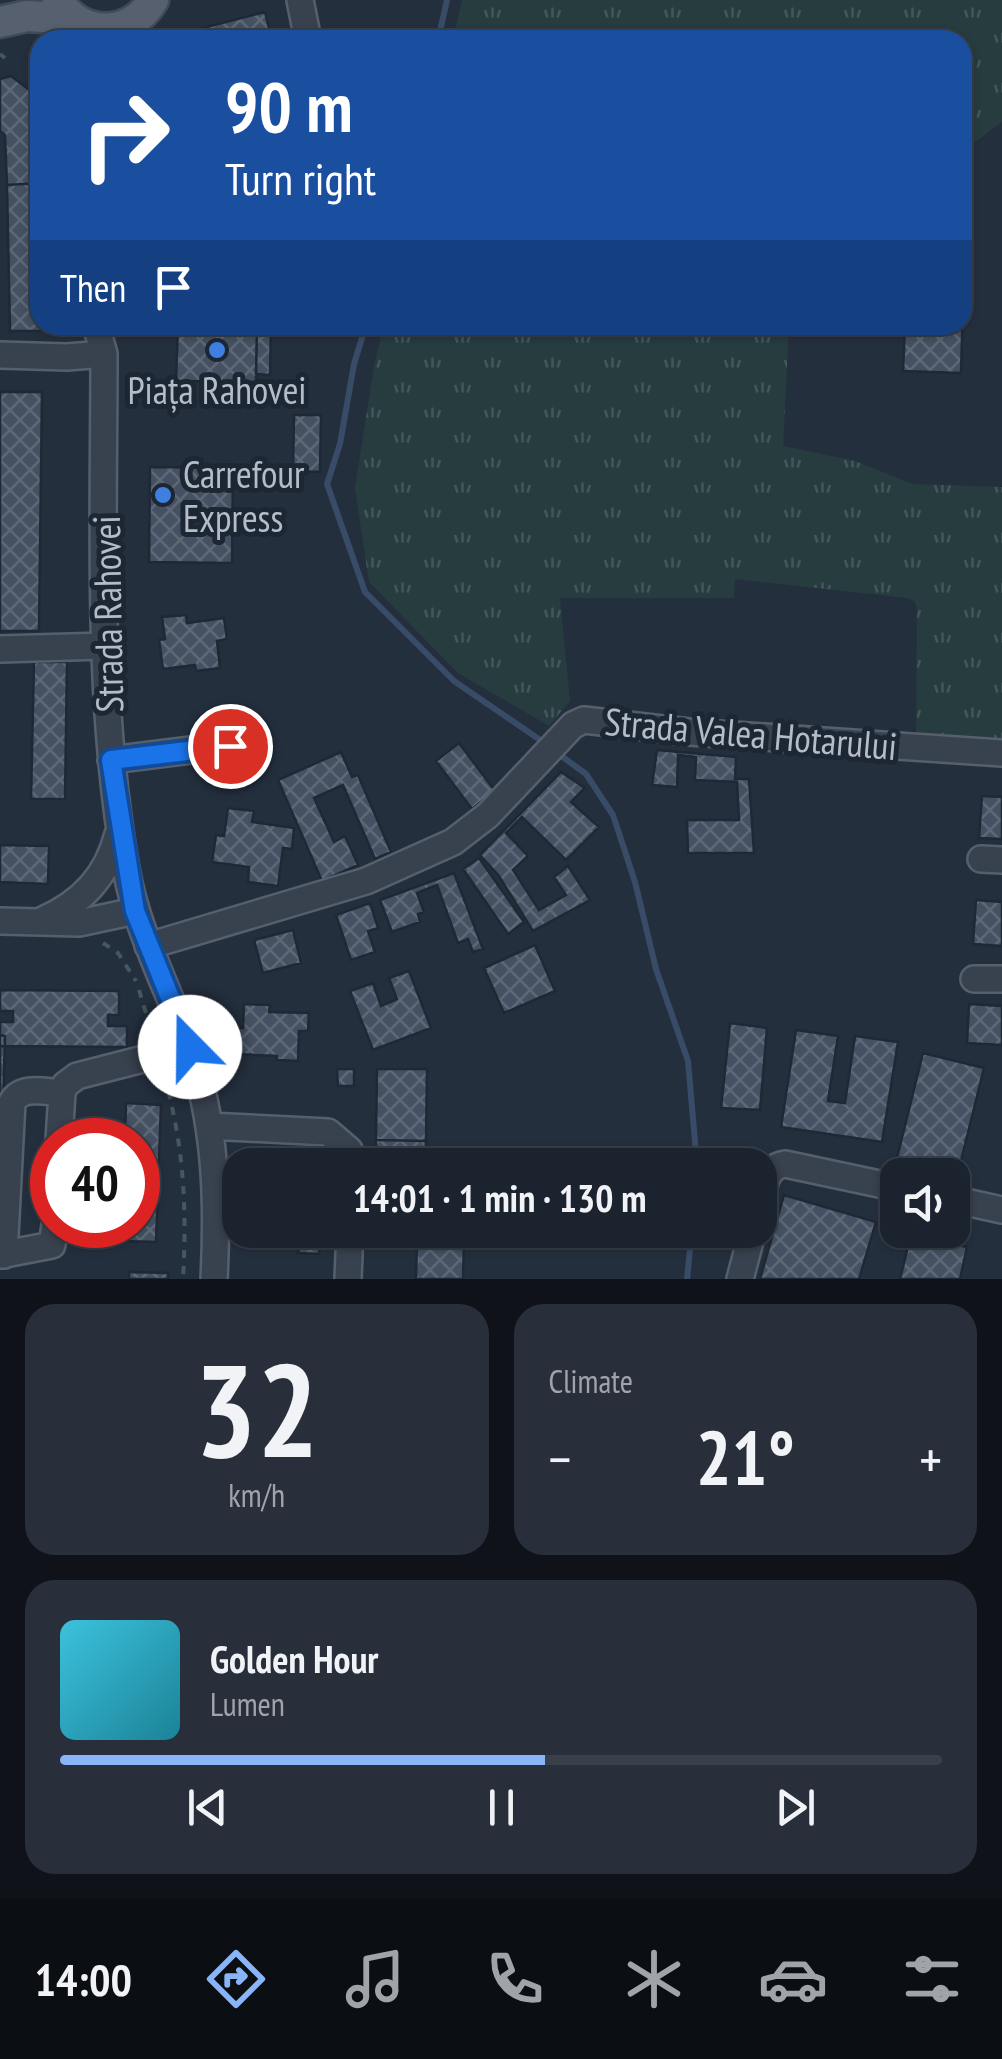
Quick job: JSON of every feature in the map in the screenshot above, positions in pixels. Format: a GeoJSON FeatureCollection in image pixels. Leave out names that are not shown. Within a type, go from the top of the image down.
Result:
{"type":"FeatureCollection","features":[{"type":"Feature","properties":{"kind":"main road"},"geometry":{"type":"LineString","coordinates":[[0,22],[27,16],[71,20],[92,28],[124,27],[153,2]]}},
{"type":"Feature","properties":{"kind":"street"},"geometry":{"type":"LineString","coordinates":[[300,0],[306,30]]}},
{"type":"Feature","properties":{"kind":"street"},"geometry":{"type":"LineString","coordinates":[[140,30],[153,2]]}},
{"type":"Feature","properties":{"kind":"street","name":"Strada Rahovei"},"geometry":{"type":"LineString","coordinates":[[99,335],[104,354],[106,646],[111,760],[135,911],[190,1047],[210,1126],[216,1196],[214,1279]]}},
{"type":"Feature","properties":{"kind":"street","name":"Strada Rahovei"},"geometry":{"type":"LineString","coordinates":[[104,354],[112,335]]}},
{"type":"Feature","properties":{"kind":"street"},"geometry":{"type":"LineString","coordinates":[[0,355],[104,354]]}},
{"type":"Feature","properties":{"kind":"street"},"geometry":{"type":"LineString","coordinates":[[0,649],[106,646]]}},
{"type":"Feature","properties":{"kind":"street","name":"Strada Valea Hotarului"},"geometry":{"type":"LineString","coordinates":[[148,946],[366,881],[453,842],[488,814],[573,725],[596,719],[689,732],[1002,753]]}},
{"type":"Feature","properties":{"kind":"street"},"geometry":{"type":"LineString","coordinates":[[111,760],[230,746]]}},
{"type":"Feature","properties":{"kind":"street"},"geometry":{"type":"LineString","coordinates":[[39,922],[66,910],[97,882],[112,856],[120,829]]}},
{"type":"Feature","properties":{"kind":"street"},"geometry":{"type":"LineString","coordinates":[[0,921],[80,923],[135,911]]}},
{"type":"Feature","properties":{"kind":"street"},"geometry":{"type":"LineString","coordinates":[[974,979],[1002,979]]}},
{"type":"Feature","properties":{"kind":"street"},"geometry":{"type":"LineString","coordinates":[[61,1118],[65,1084],[77,1076],[190,1047]]}},
{"type":"Feature","properties":{"kind":"street"},"geometry":{"type":"LineString","coordinates":[[34,1248],[2,1255],[12,1102],[25,1091],[62,1093]]}},
{"type":"Feature","properties":{"kind":"street"},"geometry":{"type":"LineString","coordinates":[[210,1126],[328,1132],[347,1148]]}},
{"type":"Feature","properties":{"kind":"street"},"geometry":{"type":"LineString","coordinates":[[777,1166],[880,1184]]}},
{"type":"Feature","properties":{"kind":"street"},"geometry":{"type":"LineString","coordinates":[[970,1203],[1002,1210]]}},
{"type":"Feature","properties":{"kind":"street"},"geometry":{"type":"LineString","coordinates":[[348,1279],[349,1248]]}},
{"type":"Feature","properties":{"kind":"street"},"geometry":{"type":"LineString","coordinates":[[740,1279],[748,1248]]}},
{"type":"Feature","properties":{"kind":"green space"},"geometry":{"type":"Polygon","coordinates":[[[462,0],[1002,0],[1002,122],[972,144],[972,30],[455,30],[462,0]]]}},
{"type":"Feature","properties":{"kind":"green space"},"geometry":{"type":"Polygon","coordinates":[[[382,335],[789,335],[783,446],[855,461],[913,484],[1002,487],[1002,746],[916,741],[917,609],[908,598],[735,579],[734,598],[560,598],[570,701],[549,726],[458,673],[369,582],[355,488],[382,335]]]}},
{"type":"Feature","properties":{"kind":"building"},"geometry":{"type":"Polygon","coordinates":[[[265,12],[270,30],[195,30],[265,12]]]}},
{"type":"Feature","properties":{"kind":"building"},"geometry":{"type":"Polygon","coordinates":[[[11,76],[30,90],[30,184],[7,185],[5,135],[0,131],[0,79],[11,76]]]}},
{"type":"Feature","properties":{"kind":"building"},"geometry":{"type":"Polygon","coordinates":[[[30,184],[30,331],[10,331],[7,185],[30,184]]]}},
{"type":"Feature","properties":{"kind":"building","name":"Piața Rahovei"},"geometry":{"type":"Polygon","coordinates":[[[178,335],[257,335],[256,382],[176,381],[178,335]]]}},
{"type":"Feature","properties":{"kind":"building"},"geometry":{"type":"Polygon","coordinates":[[[257,335],[271,335],[270,375],[256,374],[257,335]]]}},
{"type":"Feature","properties":{"kind":"building"},"geometry":{"type":"Polygon","coordinates":[[[905,335],[962,335],[961,373],[903,371],[905,335]]]}},
{"type":"Feature","properties":{"kind":"building"},"geometry":{"type":"Polygon","coordinates":[[[0,392],[42,392],[39,631],[0,631],[0,392]]]}},
{"type":"Feature","properties":{"kind":"building"},"geometry":{"type":"Polygon","coordinates":[[[294,415],[321,415],[320,472],[293,471],[294,415]]]}},
{"type":"Feature","properties":{"kind":"building"},"geometry":{"type":"Polygon","coordinates":[[[150,467],[233,468],[232,563],[149,562],[150,467]]]}},
{"type":"Feature","properties":{"kind":"building"},"geometry":{"type":"Polygon","coordinates":[[[186,615],[187,623],[224,618],[227,639],[217,641],[220,668],[196,671],[195,665],[163,669],[159,640],[165,639],[162,617],[186,615]]]}},
{"type":"Feature","properties":{"kind":"building"},"geometry":{"type":"Polygon","coordinates":[[[34,662],[67,662],[65,799],[31,799],[34,662]]]}},
{"type":"Feature","properties":{"kind":"building"},"geometry":{"type":"Polygon","coordinates":[[[459,743],[495,791],[472,809],[436,761],[459,743]]]}},
{"type":"Feature","properties":{"kind":"building"},"geometry":{"type":"Polygon","coordinates":[[[657,750],[736,757],[735,779],[749,779],[754,853],[688,853],[687,820],[739,820],[737,782],[695,780],[696,757],[678,755],[677,787],[652,785],[657,750]]]}},
{"type":"Feature","properties":{"kind":"building"},"geometry":{"type":"Polygon","coordinates":[[[341,752],[352,777],[358,775],[391,852],[375,859],[343,785],[314,798],[334,842],[345,836],[358,865],[322,881],[278,780],[341,752]]]}},
{"type":"Feature","properties":{"kind":"building"},"geometry":{"type":"Polygon","coordinates":[[[561,772],[585,788],[571,802],[599,827],[566,860],[522,817],[506,833],[528,856],[513,870],[539,910],[566,895],[554,877],[568,866],[590,900],[533,931],[499,876],[480,855],[561,772]]]}},
{"type":"Feature","properties":{"kind":"building"},"geometry":{"type":"Polygon","coordinates":[[[982,796],[1002,797],[1002,839],[979,838],[982,796]]]}},
{"type":"Feature","properties":{"kind":"building"},"geometry":{"type":"Polygon","coordinates":[[[228,808],[254,811],[252,822],[294,828],[292,849],[283,848],[278,886],[248,882],[249,867],[212,862],[216,835],[224,836],[228,808]]]}},
{"type":"Feature","properties":{"kind":"building"},"geometry":{"type":"Polygon","coordinates":[[[0,845],[49,846],[48,884],[0,882],[0,845]]]}},
{"type":"Feature","properties":{"kind":"building"},"geometry":{"type":"Polygon","coordinates":[[[479,858],[524,922],[508,934],[463,869],[479,858]]]}},
{"type":"Feature","properties":{"kind":"building"},"geometry":{"type":"Polygon","coordinates":[[[454,873],[483,949],[473,952],[468,939],[458,943],[437,885],[417,893],[424,912],[418,914],[420,922],[392,932],[380,900],[454,873]]]}},
{"type":"Feature","properties":{"kind":"building"},"geometry":{"type":"Polygon","coordinates":[[[976,900],[1002,902],[1002,946],[973,944],[976,900]]]}},
{"type":"Feature","properties":{"kind":"building"},"geometry":{"type":"Polygon","coordinates":[[[370,903],[378,928],[368,931],[375,952],[351,960],[336,915],[370,903]]]}},
{"type":"Feature","properties":{"kind":"building"},"geometry":{"type":"Polygon","coordinates":[[[293,930],[301,963],[263,973],[254,940],[293,930]]]}},
{"type":"Feature","properties":{"kind":"building"},"geometry":{"type":"Polygon","coordinates":[[[535,945],[555,991],[504,1013],[484,968],[535,945]]]}},
{"type":"Feature","properties":{"kind":"building"},"geometry":{"type":"Polygon","coordinates":[[[409,971],[431,1028],[373,1050],[350,991],[373,983],[381,1006],[397,999],[389,978],[409,971]]]}},
{"type":"Feature","properties":{"kind":"building"},"geometry":{"type":"Polygon","coordinates":[[[0,990],[119,991],[119,1015],[108,1015],[108,1026],[127,1026],[127,1047],[0,1046],[0,1022],[13,1022],[13,1011],[0,1011],[0,990]]]}},
{"type":"Feature","properties":{"kind":"building"},"geometry":{"type":"Polygon","coordinates":[[[244,1004],[270,1005],[269,1012],[309,1013],[308,1031],[299,1031],[298,1061],[236,1054],[237,1028],[243,1028],[244,1004]]]}},
{"type":"Feature","properties":{"kind":"building"},"geometry":{"type":"Polygon","coordinates":[[[969,1004],[1002,1006],[1002,1045],[967,1043],[969,1004]]]}},
{"type":"Feature","properties":{"kind":"building"},"geometry":{"type":"Polygon","coordinates":[[[730,1023],[767,1028],[760,1110],[721,1108],[730,1023]]]}},
{"type":"Feature","properties":{"kind":"building"},"geometry":{"type":"Polygon","coordinates":[[[796,1030],[838,1036],[828,1101],[845,1103],[855,1036],[898,1042],[882,1142],[781,1127],[796,1030]]]}},
{"type":"Feature","properties":{"kind":"building"},"geometry":{"type":"Polygon","coordinates":[[[0,1035],[5,1036],[0,1224],[0,1035]]]}},
{"type":"Feature","properties":{"kind":"building"},"geometry":{"type":"Polygon","coordinates":[[[923,1053],[984,1068],[962,1158],[897,1158],[923,1053]]]}},
{"type":"Feature","properties":{"kind":"building"},"geometry":{"type":"Polygon","coordinates":[[[337,1069],[354,1069],[354,1086],[338,1086],[337,1069]]]}},
{"type":"Feature","properties":{"kind":"building"},"geometry":{"type":"Polygon","coordinates":[[[377,1069],[427,1069],[426,1141],[376,1140],[377,1069]]]}},
{"type":"Feature","properties":{"kind":"building"},"geometry":{"type":"Polygon","coordinates":[[[126,1103],[161,1105],[160,1132],[160,1118],[126,1118],[126,1103]]]}},
{"type":"Feature","properties":{"kind":"building"},"geometry":{"type":"Polygon","coordinates":[[[376,1140],[426,1141],[426,1148],[376,1148],[376,1140]]]}},
{"type":"Feature","properties":{"kind":"building"},"geometry":{"type":"Polygon","coordinates":[[[784,1195],[876,1222],[859,1279],[760,1279],[769,1248],[777,1248],[777,1220],[784,1195]]]}},
{"type":"Feature","properties":{"kind":"building"},"geometry":{"type":"Polygon","coordinates":[[[299,1248],[319,1248],[319,1254],[298,1253],[299,1248]]]}},
{"type":"Feature","properties":{"kind":"building"},"geometry":{"type":"Polygon","coordinates":[[[417,1248],[464,1248],[463,1279],[416,1279],[417,1248]]]}},
{"type":"Feature","properties":{"kind":"building"},"geometry":{"type":"Polygon","coordinates":[[[908,1248],[967,1248],[960,1279],[900,1279],[908,1248]]]}},
{"type":"Feature","properties":{"kind":"building"},"geometry":{"type":"Polygon","coordinates":[[[129,1272],[168,1273],[168,1279],[129,1279],[129,1272]]]}},
{"type":"Feature","properties":{"kind":"waterway"},"geometry":{"type":"LineString","coordinates":[[440,30],[447,0]]}},
{"type":"Feature","properties":{"kind":"waterway"},"geometry":{"type":"LineString","coordinates":[[363,335],[340,444],[327,484],[365,592],[454,681],[546,744]]}},
{"type":"Feature","properties":{"kind":"waterway"},"geometry":{"type":"LineString","coordinates":[[556,752],[586,774],[613,815],[635,882],[656,969],[688,1061],[696,1148]]}},
{"type":"Feature","properties":{"kind":"waterway"},"geometry":{"type":"LineString","coordinates":[[687,1279],[690,1248]]}},
{"type":"Feature","properties":{"kind":"place","name":"Piața Rahovei"},"geometry":{"type":"Point","coordinates":[217,350]}},
{"type":"Feature","properties":{"kind":"place","name":"Carrefour Express"},"geometry":{"type":"Point","coordinates":[163,495]}},
{"type":"Feature","properties":{"kind":"route"},"geometry":{"type":"LineString","coordinates":[[190,1047],[135,911],[111,760],[230,746]]}}]}
